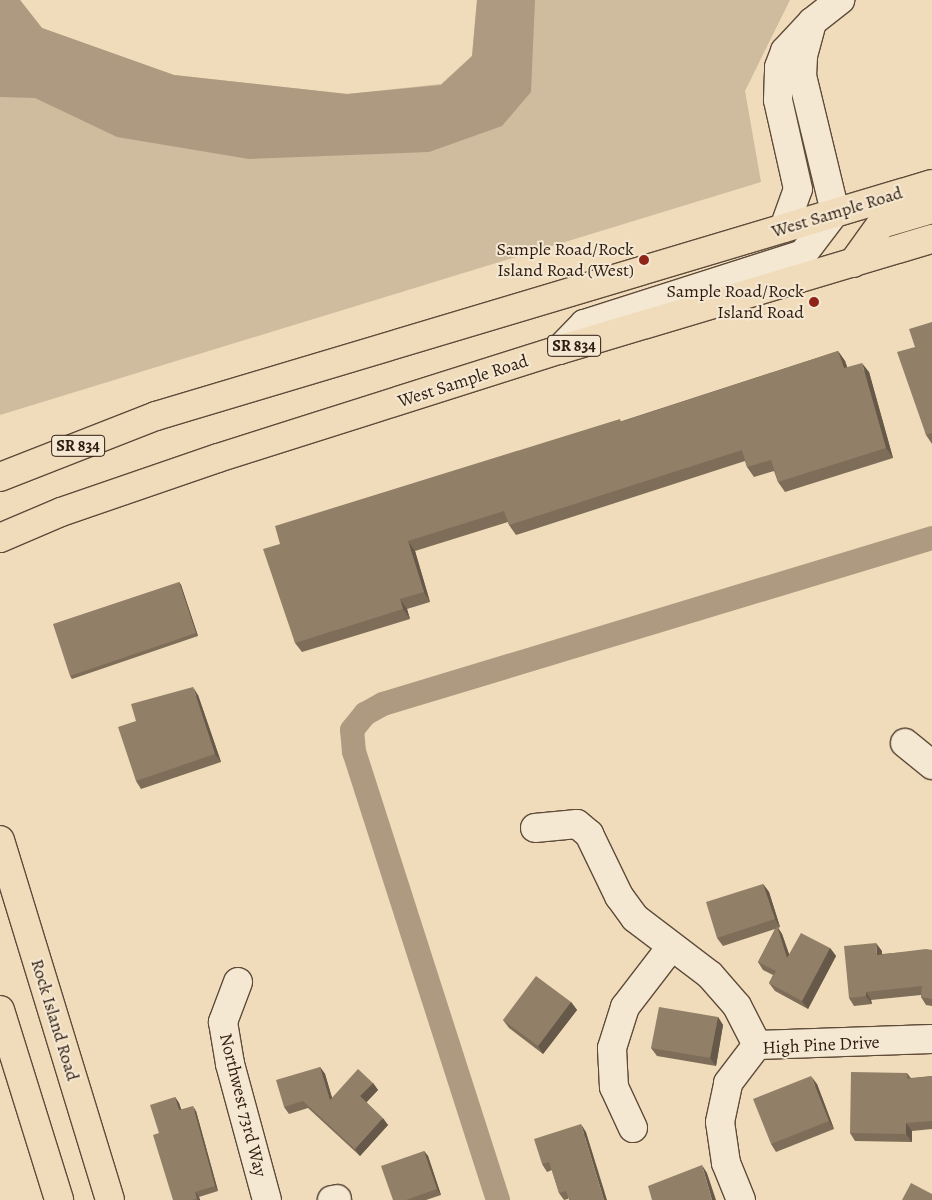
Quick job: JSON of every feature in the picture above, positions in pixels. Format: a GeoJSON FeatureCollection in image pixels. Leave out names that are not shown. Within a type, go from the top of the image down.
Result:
{"type":"FeatureCollection","features":[{"type":"Feature","properties":{"kind":"main road","name":"West Sample Road"},"geometry":{"type":"LineString","coordinates":[[0,477],[156,416],[932,184]]}},
{"type":"Feature","properties":{"kind":"main road"},"geometry":{"type":"LineString","coordinates":[[853,263],[881,224],[932,209]]}},
{"type":"Feature","properties":{"kind":"main road","name":"West Sample Road"},"geometry":{"type":"LineString","coordinates":[[0,538],[61,512],[218,458],[559,350],[932,239]]}},
{"type":"Feature","properties":{"kind":"main road","name":"Rock Island Road"},"geometry":{"type":"LineString","coordinates":[[0,840],[110,1200]]}},
{"type":"Feature","properties":{"kind":"main road"},"geometry":{"type":"LineString","coordinates":[[0,1010],[59,1200]]}},
{"type":"Feature","properties":{"kind":"street"},"geometry":{"type":"LineString","coordinates":[[784,228],[798,189],[778,100],[779,67],[785,51],[812,22],[840,0]]}},
{"type":"Feature","properties":{"kind":"street"},"geometry":{"type":"LineString","coordinates":[[559,350],[584,324],[803,254],[836,212],[802,76],[803,56],[812,22]]}},
{"type":"Feature","properties":{"kind":"street"},"geometry":{"type":"LineString","coordinates":[[905,743],[932,765]]}},
{"type":"Feature","properties":{"kind":"street"},"geometry":{"type":"LineString","coordinates":[[535,828],[577,824],[590,834],[619,896],[635,918],[710,976],[731,1000],[757,1045]]}},
{"type":"Feature","properties":{"kind":"street"},"geometry":{"type":"LineString","coordinates":[[633,1128],[614,1086],[612,1048],[625,1006],[671,947]]}},
{"type":"Feature","properties":{"kind":"street","name":"Northwest 73rd Way"},"geometry":{"type":"LineString","coordinates":[[238,982],[223,1022],[230,1064],[267,1200]]}},
{"type":"Feature","properties":{"kind":"street","name":"High Pine Drive"},"geometry":{"type":"LineString","coordinates":[[742,1200],[726,1163],[720,1122],[728,1083],[757,1045],[932,1039]]}},
{"type":"Feature","properties":{"kind":"shaded area"},"geometry":{"type":"Polygon","coordinates":[[[0,0],[20,0],[42,28],[174,75],[347,94],[441,84],[472,56],[477,0],[790,0],[745,91],[761,182],[0,415],[0,0]]]}},
{"type":"Feature","properties":{"kind":"shaded area"},"geometry":{"type":"Polygon","coordinates":[[[0,0],[20,0],[42,28],[174,75],[347,94],[441,85],[472,56],[477,0],[535,0],[531,92],[502,126],[429,152],[249,159],[117,137],[35,98],[0,97],[0,0]]]}},
{"type":"Feature","properties":{"kind":"building"},"geometry":{"type":"Polygon","coordinates":[[[932,322],[932,433],[926,435],[897,352],[915,347],[909,329],[932,322]]]}},
{"type":"Feature","properties":{"kind":"building"},"geometry":{"type":"Polygon","coordinates":[[[838,351],[844,368],[862,363],[886,448],[778,482],[771,460],[747,467],[742,450],[509,525],[504,511],[408,541],[424,592],[400,599],[403,609],[295,643],[263,549],[280,544],[275,526],[620,419],[621,422],[838,351]]]}},
{"type":"Feature","properties":{"kind":"building"},"geometry":{"type":"Polygon","coordinates":[[[179,582],[196,633],[70,676],[53,624],[179,582]]]}},
{"type":"Feature","properties":{"kind":"building"},"geometry":{"type":"Polygon","coordinates":[[[193,687],[215,754],[136,781],[118,727],[136,721],[131,704],[193,687]]]}},
{"type":"Feature","properties":{"kind":"building"},"geometry":{"type":"Polygon","coordinates":[[[763,884],[775,919],[717,938],[706,902],[763,884]]]}},
{"type":"Feature","properties":{"kind":"building"},"geometry":{"type":"Polygon","coordinates":[[[777,926],[787,958],[801,933],[830,948],[802,1001],[769,983],[776,971],[758,962],[777,926]]]}},
{"type":"Feature","properties":{"kind":"building"},"geometry":{"type":"Polygon","coordinates":[[[876,943],[877,955],[926,949],[932,950],[932,999],[921,997],[922,986],[866,992],[866,996],[849,998],[844,946],[876,943]]]}},
{"type":"Feature","properties":{"kind":"building"},"geometry":{"type":"Polygon","coordinates":[[[536,976],[571,1002],[538,1046],[503,1020],[536,976]]]}},
{"type":"Feature","properties":{"kind":"building"},"geometry":{"type":"Polygon","coordinates":[[[659,1007],[718,1017],[710,1058],[651,1048],[659,1007]]]}},
{"type":"Feature","properties":{"kind":"building"},"geometry":{"type":"Polygon","coordinates":[[[320,1067],[330,1100],[358,1069],[373,1083],[360,1096],[383,1118],[355,1149],[303,1101],[284,1107],[276,1080],[320,1067]]]}},
{"type":"Feature","properties":{"kind":"building"},"geometry":{"type":"Polygon","coordinates":[[[851,1072],[907,1073],[907,1079],[932,1076],[932,1121],[906,1123],[906,1134],[850,1133],[851,1072]]]}},
{"type":"Feature","properties":{"kind":"building"},"geometry":{"type":"Polygon","coordinates":[[[811,1076],[829,1121],[771,1144],[753,1099],[811,1076]]]}},
{"type":"Feature","properties":{"kind":"building"},"geometry":{"type":"Polygon","coordinates":[[[175,1097],[179,1110],[193,1106],[215,1186],[195,1192],[197,1199],[192,1200],[173,1200],[153,1135],[159,1133],[150,1105],[175,1097]]]}},
{"type":"Feature","properties":{"kind":"building"},"geometry":{"type":"Polygon","coordinates":[[[581,1124],[604,1200],[569,1200],[566,1191],[559,1193],[549,1162],[542,1164],[534,1139],[581,1124]]]}},
{"type":"Feature","properties":{"kind":"building"},"geometry":{"type":"Polygon","coordinates":[[[424,1151],[437,1189],[406,1200],[393,1200],[381,1166],[424,1151]]]}},
{"type":"Feature","properties":{"kind":"building"},"geometry":{"type":"Polygon","coordinates":[[[702,1165],[712,1200],[652,1200],[648,1186],[702,1165]]]}},
{"type":"Feature","properties":{"kind":"building"},"geometry":{"type":"Polygon","coordinates":[[[911,1183],[932,1194],[932,1200],[902,1200],[911,1183]]]}},
{"type":"Feature","properties":{"kind":"waterway"},"geometry":{"type":"LineString","coordinates":[[498,1200],[354,752],[352,730],[365,714],[383,704],[932,538]]}},
{"type":"Feature","properties":{"kind":"place","name":"Sample Road/Rock Island Road (West)"},"geometry":{"type":"Point","coordinates":[644,260]}},
{"type":"Feature","properties":{"kind":"place","name":"Sample Road/Rock Island Road"},"geometry":{"type":"Point","coordinates":[814,302]}}]}
